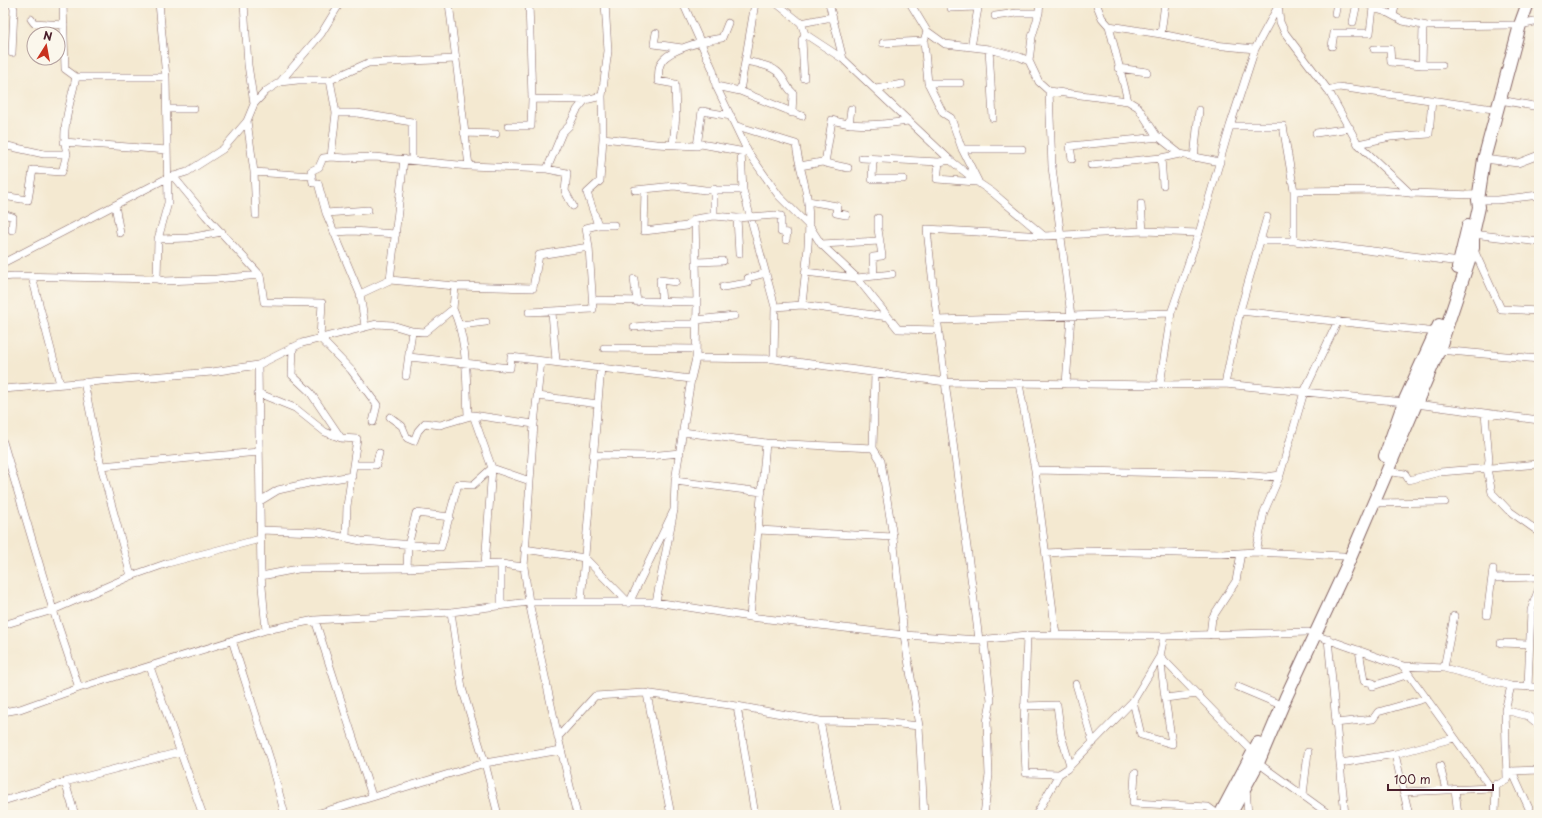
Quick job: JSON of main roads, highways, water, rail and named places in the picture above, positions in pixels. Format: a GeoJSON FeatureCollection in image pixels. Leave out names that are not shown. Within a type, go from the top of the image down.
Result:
{"type":"FeatureCollection","features":[{"type":"Feature","properties":{"kind":"main road"},"geometry":{"type":"LineString","coordinates":[[1219,815],[1256,758],[1286,697],[1343,556],[1380,471],[1410,403],[1439,350],[1473,248],[1473,234],[1479,207],[1477,197],[1484,159],[1517,25],[1520,3]]}},
{"type":"Feature","properties":{"kind":"main road"},"geometry":{"type":"LineString","coordinates":[[1517,25],[1528,3]]}},
{"type":"Feature","properties":{"kind":"main road"},"geometry":{"type":"LineString","coordinates":[[1230,815],[1246,787],[1276,703],[1312,633],[1328,609],[1374,503],[1437,332],[1460,262],[1477,197],[1497,105]]}}]}
